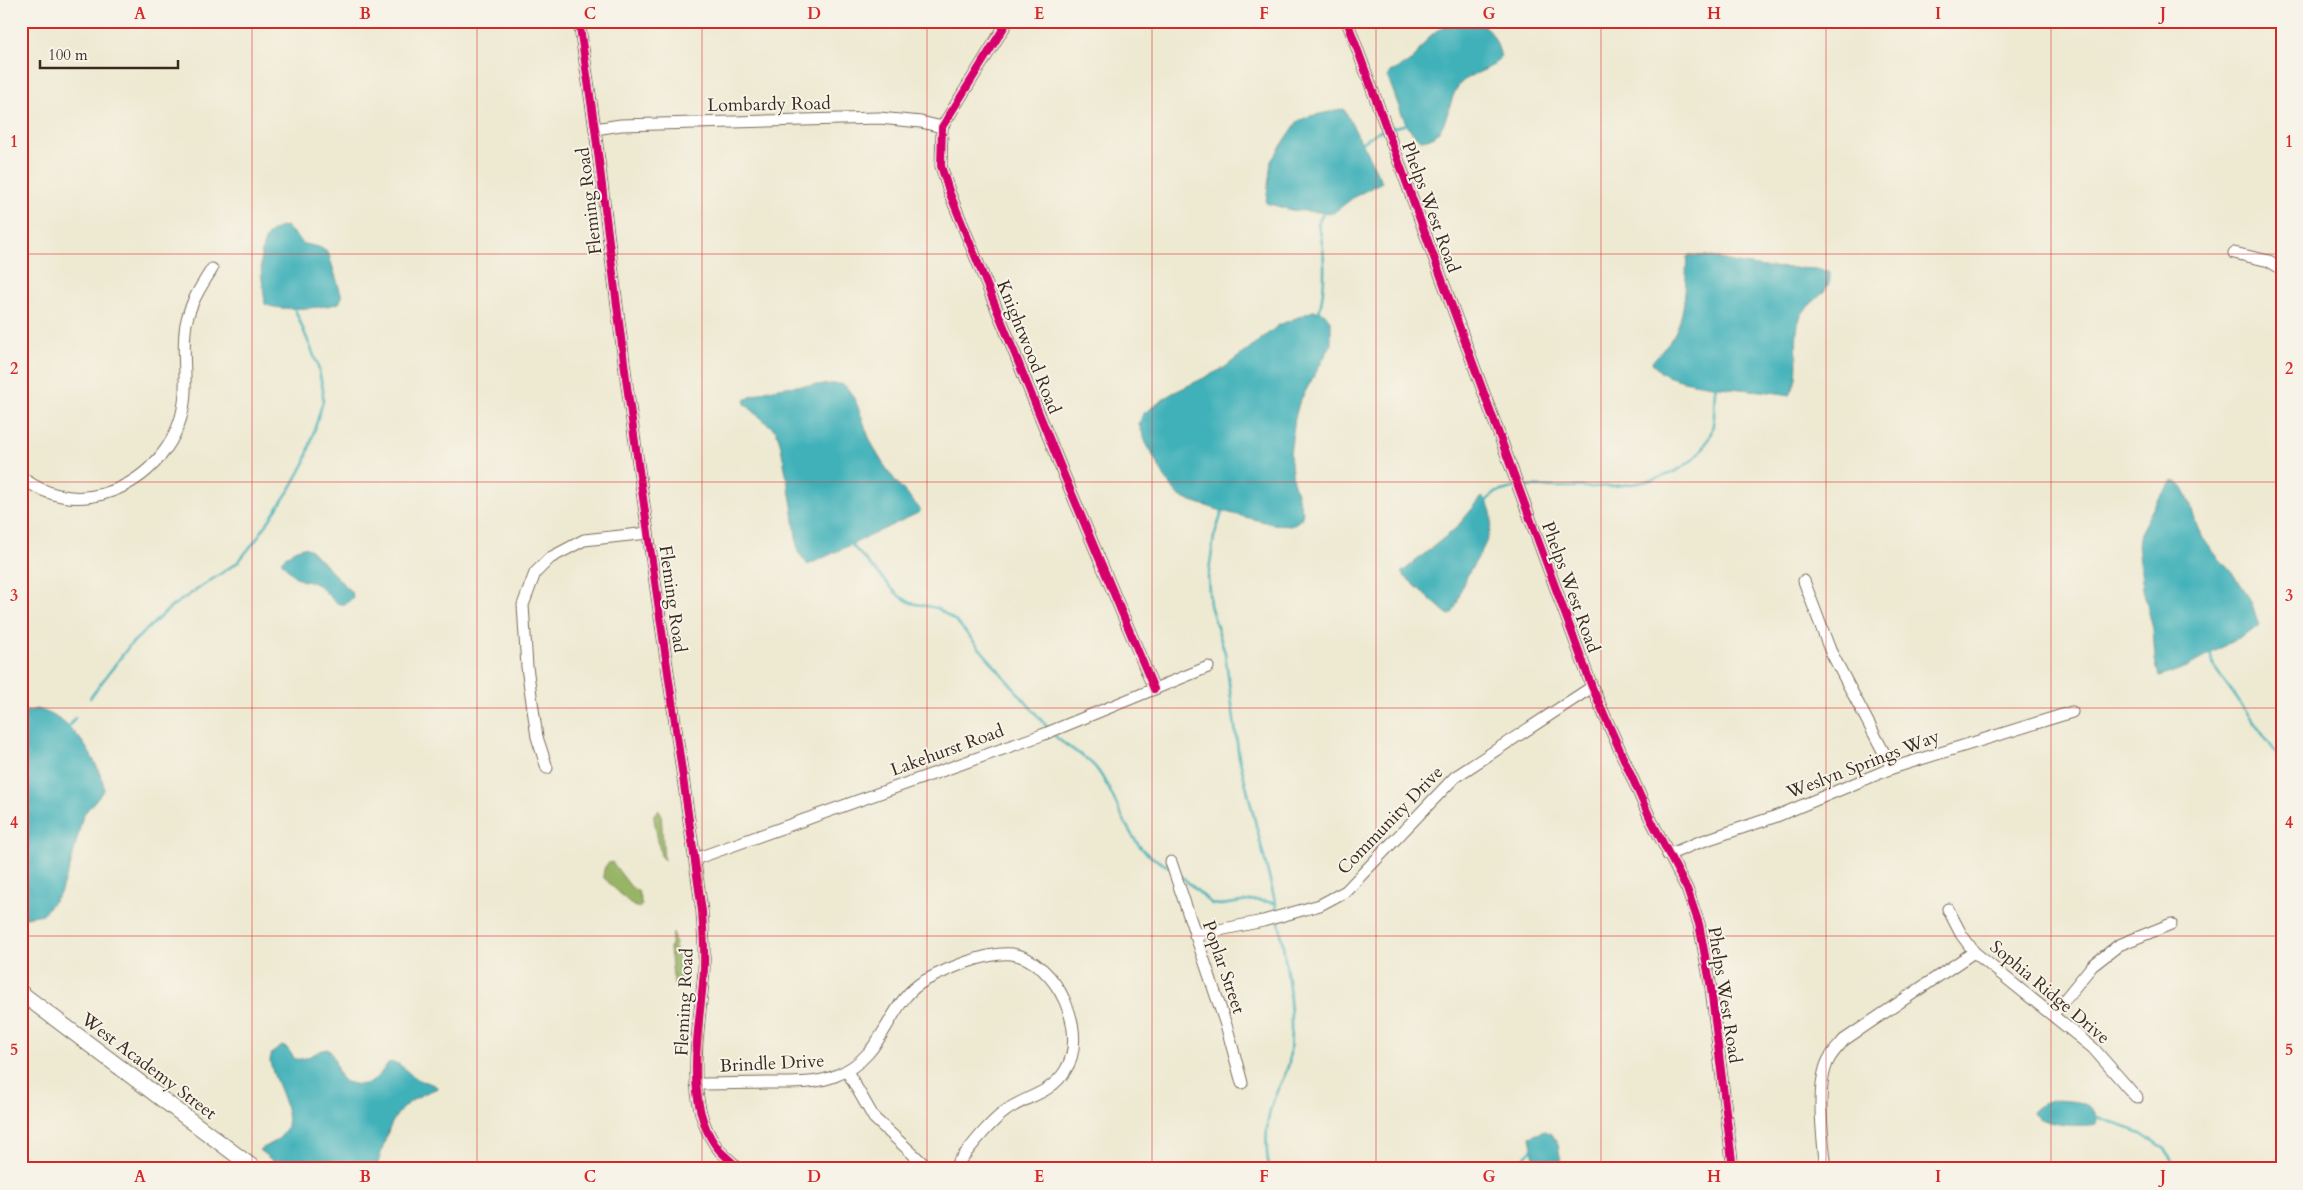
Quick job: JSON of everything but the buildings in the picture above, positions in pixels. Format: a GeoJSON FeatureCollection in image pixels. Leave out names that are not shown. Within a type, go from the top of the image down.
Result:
{"type":"FeatureCollection","features":[{"type":"Feature","properties":{"kind":"main road","name":"West Academy Street"},"geometry":{"type":"LineString","coordinates":[[21,993],[255,1169]]}},
{"type":"Feature","properties":{"kind":"street","name":"Fleming Road"},"geometry":{"type":"LineString","coordinates":[[579,21],[648,533],[702,911],[704,968],[699,1009],[696,1084],[704,1124],[719,1150],[739,1169]]}},
{"type":"Feature","properties":{"kind":"street","name":"Knightwood Road"},"geometry":{"type":"LineString","coordinates":[[1008,21],[942,127],[941,166],[950,194],[1064,475],[1154,689]]}},
{"type":"Feature","properties":{"kind":"street","name":"Phelps West Road"},"geometry":{"type":"LineString","coordinates":[[1347,21],[1592,687],[1668,855],[1687,889],[1699,924],[1706,954],[1733,1169]]}},
{"type":"Feature","properties":{"kind":"street","name":"Lombardy Road"},"geometry":{"type":"LineString","coordinates":[[595,129],[621,125],[879,118],[921,122],[942,127]]}},
{"type":"Feature","properties":{"kind":"street"},"geometry":{"type":"LineString","coordinates":[[2234,253],[2269,261],[2282,268]]}},
{"type":"Feature","properties":{"kind":"street"},"geometry":{"type":"LineString","coordinates":[[21,477],[44,491],[68,497],[86,498],[116,490],[148,469],[160,457],[173,438],[181,418],[185,393],[186,324],[193,299],[212,269]]}},
{"type":"Feature","properties":{"kind":"street"},"geometry":{"type":"LineString","coordinates":[[547,768],[537,737],[527,667],[523,605],[535,573],[550,558],[584,540],[648,533]]}},
{"type":"Feature","properties":{"kind":"street"},"geometry":{"type":"LineString","coordinates":[[1804,581],[1830,650],[1892,768]]}},
{"type":"Feature","properties":{"kind":"street","name":"Lakehurst Road"},"geometry":{"type":"LineString","coordinates":[[695,859],[1042,735],[1208,667]]}},
{"type":"Feature","properties":{"kind":"street","name":"Community Drive"},"geometry":{"type":"LineString","coordinates":[[1195,935],[1320,905],[1346,891],[1455,776],[1592,687]]}},
{"type":"Feature","properties":{"kind":"street","name":"Weslyn Springs Way"},"geometry":{"type":"LineString","coordinates":[[1668,855],[1697,843],[1777,816],[1892,768],[2072,712]]}},
{"type":"Feature","properties":{"kind":"street","name":"Poplar Street"},"geometry":{"type":"LineString","coordinates":[[1171,862],[1227,1028],[1242,1083]]}},
{"type":"Feature","properties":{"kind":"street","name":"Sophia Ridge Drive"},"geometry":{"type":"LineString","coordinates":[[1948,909],[1961,934],[1974,952],[2093,1048],[2137,1098]]}},
{"type":"Feature","properties":{"kind":"street"},"geometry":{"type":"LineString","coordinates":[[2053,1014],[2092,966],[2119,946],[2171,924]]}},
{"type":"Feature","properties":{"kind":"street"},"geometry":{"type":"LineString","coordinates":[[1826,1169],[1821,1128],[1823,1081],[1828,1060],[1844,1040],[1974,952]]}},
{"type":"Feature","properties":{"kind":"street","name":"Brindle Drive"},"geometry":{"type":"LineString","coordinates":[[696,1084],[818,1081],[846,1071],[871,1051],[904,998],[924,981],[994,955],[1012,954],[1025,958],[1039,966],[1051,977],[1064,1002],[1074,1039],[1070,1061],[1055,1084],[1034,1098],[1005,1111],[953,1169]]}},
{"type":"Feature","properties":{"kind":"street"},"geometry":{"type":"LineString","coordinates":[[846,1071],[874,1118],[930,1169]]}},
{"type":"Feature","properties":{"kind":"green space"},"geometry":{"type":"Polygon","coordinates":[[[659,810],[661,813],[664,860],[661,857],[654,819],[654,814],[659,810]]]}},
{"type":"Feature","properties":{"kind":"green space"},"geometry":{"type":"Polygon","coordinates":[[[612,862],[631,887],[638,891],[642,905],[639,908],[632,905],[603,877],[604,869],[612,862]]]}},
{"type":"Feature","properties":{"kind":"green space"},"geometry":{"type":"Polygon","coordinates":[[[673,932],[681,981],[677,986],[674,985],[670,949],[673,932]]]}},
{"type":"Feature","properties":{"kind":"water"},"geometry":{"type":"Polygon","coordinates":[[[1459,21],[1469,21],[1488,29],[1495,40],[1501,57],[1492,66],[1469,77],[1459,85],[1442,127],[1430,138],[1421,140],[1409,128],[1387,77],[1390,72],[1412,61],[1428,38],[1440,28],[1459,21]]]}},
{"type":"Feature","properties":{"kind":"water"},"geometry":{"type":"Polygon","coordinates":[[[1344,109],[1382,182],[1354,197],[1333,213],[1291,210],[1266,203],[1271,161],[1298,121],[1310,116],[1344,109]]]}},
{"type":"Feature","properties":{"kind":"water"},"geometry":{"type":"Polygon","coordinates":[[[286,226],[304,244],[319,247],[328,252],[342,297],[339,303],[290,309],[265,304],[261,270],[263,246],[267,236],[275,230],[286,226]]]}},
{"type":"Feature","properties":{"kind":"water"},"geometry":{"type":"Polygon","coordinates":[[[1689,255],[1708,256],[1764,267],[1821,269],[1830,273],[1829,282],[1825,290],[1804,311],[1799,321],[1796,340],[1796,378],[1790,395],[1684,381],[1664,374],[1654,365],[1652,362],[1677,329],[1683,309],[1687,257],[1689,255]]]}},
{"type":"Feature","properties":{"kind":"water"},"geometry":{"type":"Polygon","coordinates":[[[1313,311],[1320,311],[1325,314],[1331,322],[1331,345],[1299,403],[1295,418],[1290,454],[1293,481],[1303,513],[1301,519],[1293,525],[1272,524],[1222,511],[1178,495],[1167,481],[1146,443],[1139,424],[1143,414],[1171,394],[1224,368],[1279,325],[1313,311]]]}},
{"type":"Feature","properties":{"kind":"water"},"geometry":{"type":"Polygon","coordinates":[[[833,384],[846,386],[882,462],[893,478],[920,509],[920,512],[808,565],[798,552],[792,505],[780,442],[776,431],[745,404],[745,400],[776,388],[833,384]]]}},
{"type":"Feature","properties":{"kind":"water"},"geometry":{"type":"Polygon","coordinates":[[[2173,480],[2179,484],[2187,496],[2203,539],[2245,591],[2259,626],[2187,667],[2159,677],[2155,659],[2153,629],[2143,589],[2138,544],[2140,533],[2157,501],[2173,480]]]}},
{"type":"Feature","properties":{"kind":"water"},"geometry":{"type":"Polygon","coordinates":[[[1482,497],[1489,507],[1492,517],[1491,528],[1487,540],[1464,582],[1457,604],[1451,615],[1447,614],[1401,573],[1456,528],[1482,497]]]}},
{"type":"Feature","properties":{"kind":"water"},"geometry":{"type":"Polygon","coordinates":[[[303,547],[310,549],[352,593],[353,597],[342,604],[338,603],[321,587],[312,582],[303,581],[290,572],[281,561],[294,550],[303,547]]]}},
{"type":"Feature","properties":{"kind":"water"},"geometry":{"type":"Polygon","coordinates":[[[37,709],[66,724],[80,739],[97,767],[103,781],[104,790],[83,815],[70,867],[60,893],[43,914],[21,918],[21,713],[37,709]]]}},
{"type":"Feature","properties":{"kind":"water"},"geometry":{"type":"Polygon","coordinates":[[[282,1046],[287,1048],[295,1059],[304,1058],[328,1049],[333,1056],[340,1077],[348,1083],[365,1084],[370,1082],[378,1076],[388,1063],[396,1063],[412,1076],[438,1088],[410,1102],[401,1110],[390,1128],[376,1169],[283,1169],[259,1150],[271,1144],[282,1135],[288,1119],[270,1060],[272,1053],[282,1046]]]}},
{"type":"Feature","properties":{"kind":"water"},"geometry":{"type":"Polygon","coordinates":[[[2051,1100],[2074,1101],[2088,1106],[2096,1116],[2097,1124],[2073,1125],[2053,1123],[2044,1121],[2033,1113],[2043,1103],[2051,1100]]]}},
{"type":"Feature","properties":{"kind":"water"},"geometry":{"type":"Polygon","coordinates":[[[1544,1131],[1552,1134],[1558,1145],[1562,1169],[1536,1169],[1530,1137],[1544,1131]]]}},
{"type":"Feature","properties":{"kind":"waterway"},"geometry":{"type":"LineString","coordinates":[[1390,128],[1410,122]]}},
{"type":"Feature","properties":{"kind":"waterway"},"geometry":{"type":"LineString","coordinates":[[1361,143],[1377,132],[1384,130]]}},
{"type":"Feature","properties":{"kind":"waterway"},"geometry":{"type":"LineString","coordinates":[[1319,313],[1323,291],[1324,268],[1323,245],[1318,224],[1324,211]]}},
{"type":"Feature","properties":{"kind":"waterway"},"geometry":{"type":"LineString","coordinates":[[90,698],[130,645],[171,607],[238,562],[256,540],[292,486],[305,462],[323,401],[323,389],[317,363],[294,307]]}},
{"type":"Feature","properties":{"kind":"waterway"},"geometry":{"type":"LineString","coordinates":[[1522,487],[1624,485],[1650,480],[1674,472],[1694,459],[1708,440],[1713,426],[1716,384]]}},
{"type":"Feature","properties":{"kind":"waterway"},"geometry":{"type":"LineString","coordinates":[[1484,503],[1494,493],[1516,487]]}},
{"type":"Feature","properties":{"kind":"waterway"},"geometry":{"type":"LineString","coordinates":[[1223,509],[1214,537],[1208,578],[1210,605],[1225,653],[1239,757],[1278,913]]}},
{"type":"Feature","properties":{"kind":"waterway"},"geometry":{"type":"LineString","coordinates":[[849,542],[898,595],[911,603],[937,608],[957,622],[1049,729]]}},
{"type":"Feature","properties":{"kind":"waterway"},"geometry":{"type":"LineString","coordinates":[[2211,653],[2214,667],[2282,761]]}},
{"type":"Feature","properties":{"kind":"waterway"},"geometry":{"type":"LineString","coordinates":[[68,728],[75,718]]}},
{"type":"Feature","properties":{"kind":"waterway"},"geometry":{"type":"LineString","coordinates":[[1054,735],[1095,766],[1105,781],[1136,841],[1148,855],[1169,867]]}},
{"type":"Feature","properties":{"kind":"waterway"},"geometry":{"type":"LineString","coordinates":[[1181,876],[1212,904],[1221,905],[1255,900],[1276,903]]}},
{"type":"Feature","properties":{"kind":"waterway"},"geometry":{"type":"LineString","coordinates":[[1269,1169],[1266,1143],[1268,1118],[1275,1096],[1288,1067],[1291,1044],[1291,1008],[1279,921]]}},
{"type":"Feature","properties":{"kind":"waterway"},"geometry":{"type":"LineString","coordinates":[[2092,1115],[2141,1133],[2165,1149],[2177,1169]]}},
{"type":"Feature","properties":{"kind":"waterway"},"geometry":{"type":"LineString","coordinates":[[1513,1169],[1532,1149]]}},
{"type":"Feature","properties":{"kind":"cycle path"},"geometry":{"type":"LineString","coordinates":[[579,21],[595,129],[627,386],[702,911],[704,962],[696,1063],[700,1110],[708,1132],[720,1151],[739,1169]]}},
{"type":"Feature","properties":{"kind":"cycle path"},"geometry":{"type":"LineString","coordinates":[[1008,21],[942,127],[941,166],[950,194],[1064,475],[1154,689]]}},
{"type":"Feature","properties":{"kind":"cycle path"},"geometry":{"type":"LineString","coordinates":[[1347,21],[1592,687],[1650,818],[1687,889],[1699,924],[1711,988],[1733,1169]]}}]}
